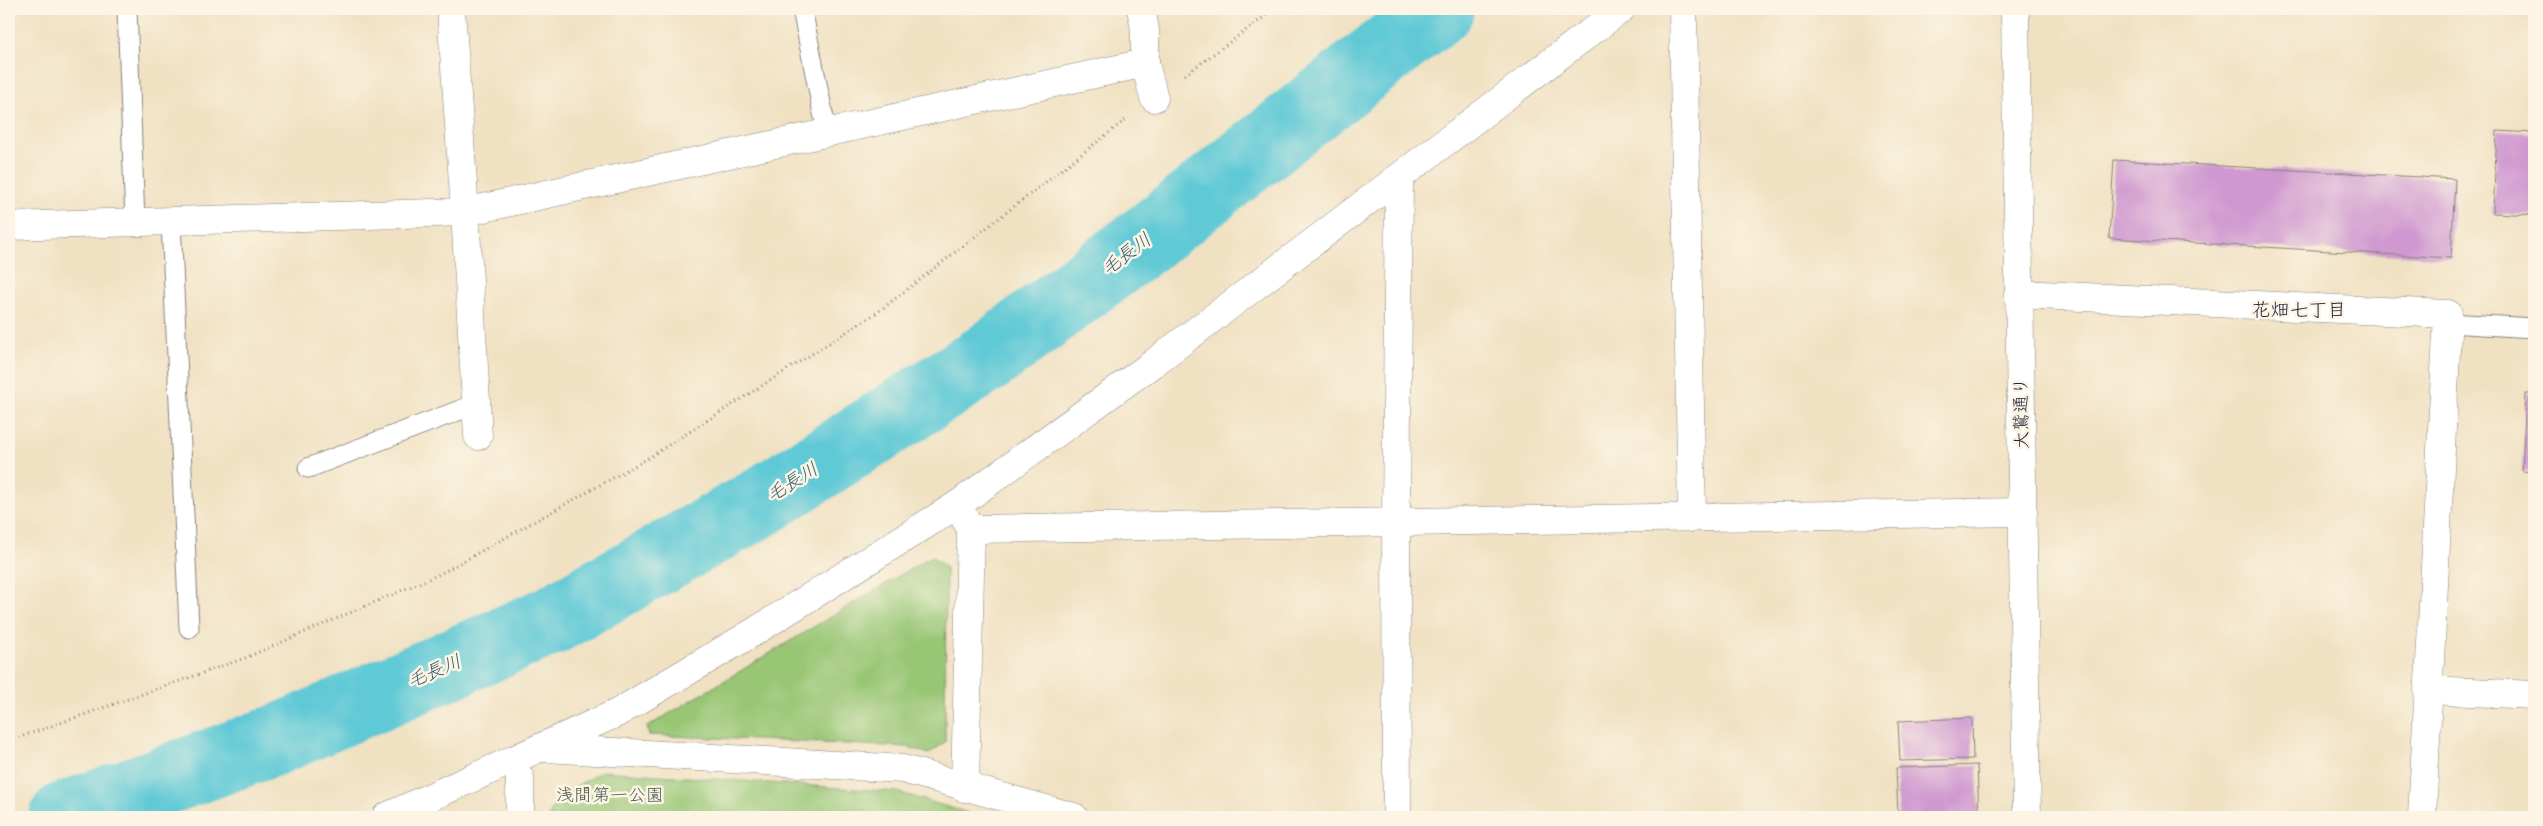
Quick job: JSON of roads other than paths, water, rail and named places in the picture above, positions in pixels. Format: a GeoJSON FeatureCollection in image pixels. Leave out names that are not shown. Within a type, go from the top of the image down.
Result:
{"type":"FeatureCollection","features":[{"type":"Feature","properties":{"kind":"street"},"geometry":{"type":"LineString","coordinates":[[450,9],[465,212],[478,436]]}},
{"type":"Feature","properties":{"kind":"street"},"geometry":{"type":"LineString","coordinates":[[1141,9],[1145,30],[1145,63],[1154,98]]}},
{"type":"Feature","properties":{"kind":"street"},"geometry":{"type":"LineString","coordinates":[[386,817],[528,761],[617,713],[754,632],[958,505],[1155,362],[1621,9]]}},
{"type":"Feature","properties":{"kind":"street"},"geometry":{"type":"LineString","coordinates":[[1683,9],[1692,518]]}},
{"type":"Feature","properties":{"kind":"street","name":"大鷲通り"},"geometry":{"type":"LineString","coordinates":[[2015,9],[2027,817]]}},
{"type":"Feature","properties":{"kind":"street"},"geometry":{"type":"LineString","coordinates":[[9,226],[465,212],[1145,63]]}},
{"type":"Feature","properties":{"kind":"street"},"geometry":{"type":"LineString","coordinates":[[1397,817],[1396,524],[1399,179]]}},
{"type":"Feature","properties":{"kind":"street"},"geometry":{"type":"LineString","coordinates":[[2018,294],[2448,314],[2422,817]]}},
{"type":"Feature","properties":{"kind":"street"},"geometry":{"type":"LineString","coordinates":[[958,505],[970,530],[965,788]]}},
{"type":"Feature","properties":{"kind":"street"},"geometry":{"type":"LineString","coordinates":[[970,530],[2023,512]]}},
{"type":"Feature","properties":{"kind":"street"},"geometry":{"type":"LineString","coordinates":[[2428,690],[2534,695]]}},
{"type":"Feature","properties":{"kind":"street"},"geometry":{"type":"LineString","coordinates":[[528,761],[903,769],[965,788],[1074,817]]}},
{"type":"Feature","properties":{"kind":"street"},"geometry":{"type":"LineString","coordinates":[[520,817],[528,761]]}},
{"type":"Feature","properties":{"kind":"lane"},"geometry":{"type":"LineString","coordinates":[[128,9],[135,222]]}},
{"type":"Feature","properties":{"kind":"lane"},"geometry":{"type":"LineString","coordinates":[[802,9],[827,133]]}},
{"type":"Feature","properties":{"kind":"lane"},"geometry":{"type":"LineString","coordinates":[[172,221],[189,628]]}},
{"type":"Feature","properties":{"kind":"lane"},"geometry":{"type":"LineString","coordinates":[[2448,323],[2534,328]]}},
{"type":"Feature","properties":{"kind":"lane"},"geometry":{"type":"LineString","coordinates":[[308,468],[476,404]]}},
{"type":"Feature","properties":{"kind":"waterway","name":"毛長川"},"geometry":{"type":"LineString","coordinates":[[64,817],[276,740],[550,621],[758,504],[989,357],[1152,235],[1439,9]]}},
{"type":"Feature","properties":{"kind":"district","name":"花畑七丁目"},"geometry":{"type":"Point","coordinates":[2299,309]}},
{"type":"Feature","properties":{"kind":"park label","name":"浅間第一公園"},"geometry":{"type":"Point","coordinates":[610,795]}}]}
